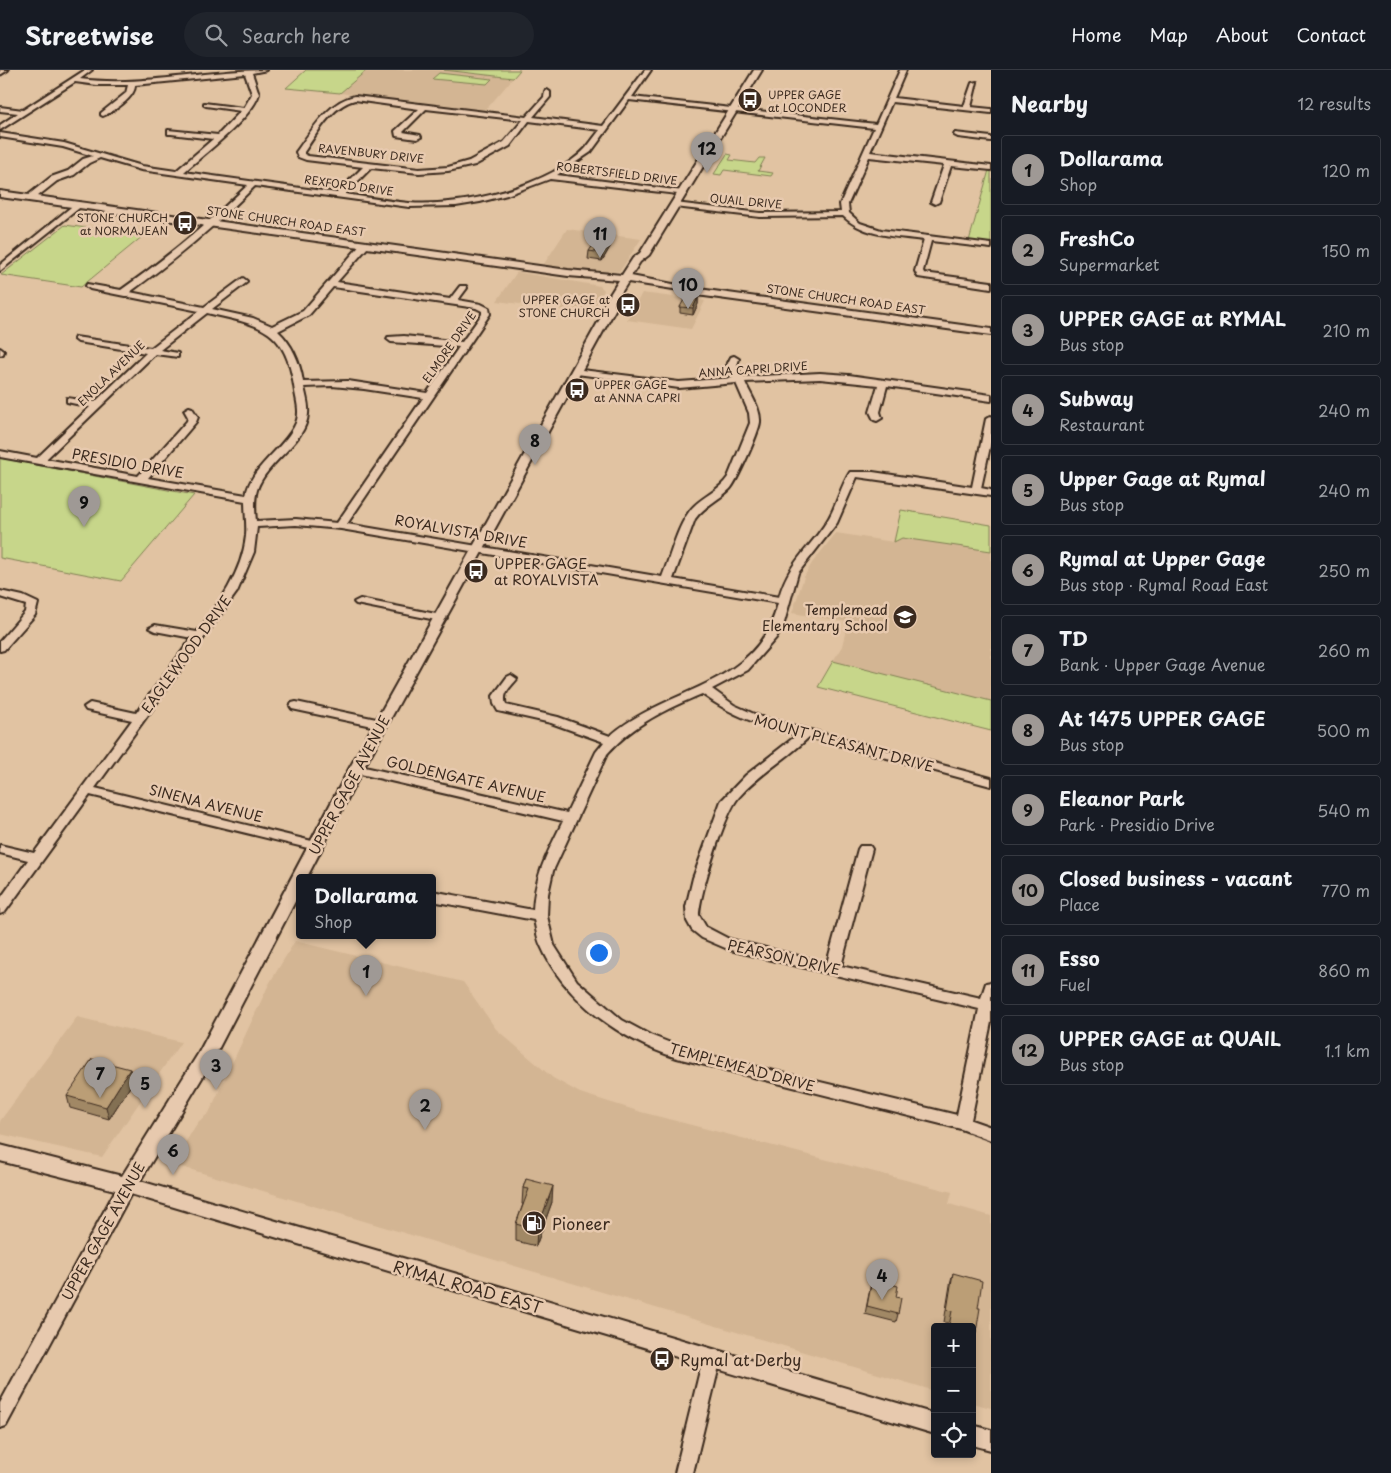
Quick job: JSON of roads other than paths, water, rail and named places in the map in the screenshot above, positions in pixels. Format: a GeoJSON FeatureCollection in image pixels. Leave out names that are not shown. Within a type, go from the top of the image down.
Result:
{"type":"FeatureCollection","features":[{"type":"Feature","properties":{"kind":"main road"},"geometry":{"type":"LineString","coordinates":[[0,73],[4,70]]}},
{"type":"Feature","properties":{"kind":"main road","name":"UPPER GAGE AVENUE"},"geometry":{"type":"LineString","coordinates":[[301,874],[356,769],[441,618],[520,470],[577,371],[611,308],[609,304],[628,282],[636,260],[644,255],[758,70]]}},
{"type":"Feature","properties":{"kind":"main road","name":"STONE CHURCH ROAD EAST"},"geometry":{"type":"LineString","coordinates":[[0,194],[568,273],[580,278],[628,282],[688,294],[697,292],[991,332]]}},
{"type":"Feature","properties":{"kind":"main road","name":"UPPER GAGE AVENUE"},"geometry":{"type":"LineString","coordinates":[[127,1185],[205,1058],[296,883]]}},
{"type":"Feature","properties":{"kind":"main road","name":"RYMAL ROAD EAST"},"geometry":{"type":"LineString","coordinates":[[0,1153],[127,1185],[931,1423]]}},
{"type":"Feature","properties":{"kind":"main road"},"geometry":{"type":"LineString","coordinates":[[976,1436],[991,1440]]}},
{"type":"Feature","properties":{"kind":"street"},"geometry":{"type":"LineString","coordinates":[[0,128],[89,70]]}},
{"type":"Feature","properties":{"kind":"street"},"geometry":{"type":"LineString","coordinates":[[73,80],[97,83],[131,83],[264,70]]}},
{"type":"Feature","properties":{"kind":"street","name":"REXFORD DRIVE"},"geometry":{"type":"LineString","coordinates":[[0,135],[64,145],[141,168],[409,205],[448,205],[522,188],[548,176],[584,154],[648,70]]}},
{"type":"Feature","properties":{"kind":"street"},"geometry":{"type":"LineString","coordinates":[[903,70],[844,204],[845,214],[857,225],[871,230],[991,246]]}},
{"type":"Feature","properties":{"kind":"street"},"geometry":{"type":"LineString","coordinates":[[178,173],[246,110],[254,98],[256,88],[248,72]]}},
{"type":"Feature","properties":{"kind":"street"},"geometry":{"type":"LineString","coordinates":[[103,114],[129,94],[132,88],[131,83]]}},
{"type":"Feature","properties":{"kind":"street"},"geometry":{"type":"LineString","coordinates":[[966,108],[975,83]]}},
{"type":"Feature","properties":{"kind":"street"},"geometry":{"type":"LineString","coordinates":[[528,119],[547,97],[547,92]]}},
{"type":"Feature","properties":{"kind":"street","name":"RAVENBURY DRIVE"},"geometry":{"type":"LineString","coordinates":[[528,119],[507,144],[466,165],[448,169],[419,171],[306,158],[300,152],[331,112],[347,99],[359,98],[603,128]]}},
{"type":"Feature","properties":{"kind":"street"},"geometry":{"type":"LineString","coordinates":[[626,98],[879,126]]}},
{"type":"Feature","properties":{"kind":"street"},"geometry":{"type":"LineString","coordinates":[[890,100],[991,111]]}},
{"type":"Feature","properties":{"kind":"street"},"geometry":{"type":"LineString","coordinates":[[206,104],[246,110]]}},
{"type":"Feature","properties":{"kind":"street"},"geometry":{"type":"LineString","coordinates":[[417,137],[403,136],[399,134],[399,131],[425,107]]}},
{"type":"Feature","properties":{"kind":"street"},"geometry":{"type":"LineString","coordinates":[[0,109],[23,112]]}},
{"type":"Feature","properties":{"kind":"street"},"geometry":{"type":"LineString","coordinates":[[171,132],[218,137]]}},
{"type":"Feature","properties":{"kind":"street"},"geometry":{"type":"LineString","coordinates":[[958,135],[991,139]]}},
{"type":"Feature","properties":{"kind":"street"},"geometry":{"type":"LineString","coordinates":[[865,154],[991,168]]}},
{"type":"Feature","properties":{"kind":"street"},"geometry":{"type":"LineString","coordinates":[[30,198],[54,180],[71,173],[86,161],[99,156]]}},
{"type":"Feature","properties":{"kind":"street"},"geometry":{"type":"LineString","coordinates":[[934,202],[948,164]]}},
{"type":"Feature","properties":{"kind":"street"},"geometry":{"type":"LineString","coordinates":[[339,195],[369,165]]}},
{"type":"Feature","properties":{"kind":"street","name":"ROBERTSFIELD DRIVE"},"geometry":{"type":"LineString","coordinates":[[548,176],[683,193]]}},
{"type":"Feature","properties":{"kind":"street"},"geometry":{"type":"LineString","coordinates":[[123,293],[171,259],[212,224],[253,184]]}},
{"type":"Feature","properties":{"kind":"street"},"geometry":{"type":"LineString","coordinates":[[0,269],[79,205]]}},
{"type":"Feature","properties":{"kind":"street","name":"QUAIL DRIVE"},"geometry":{"type":"LineString","coordinates":[[675,205],[760,216],[845,214]]}},
{"type":"Feature","properties":{"kind":"street"},"geometry":{"type":"LineString","coordinates":[[928,239],[919,270],[921,275],[991,285]]}},
{"type":"Feature","properties":{"kind":"street"},"geometry":{"type":"LineString","coordinates":[[272,330],[306,313],[364,245]]}},
{"type":"Feature","properties":{"kind":"street","name":"ENOLA AVENUE"},"geometry":{"type":"LineString","coordinates":[[39,461],[152,352],[243,282]]}},
{"type":"Feature","properties":{"kind":"street","name":"ELMORE DRIVE"},"geometry":{"type":"LineString","coordinates":[[332,284],[478,306],[486,310],[486,314],[340,526]]}},
{"type":"Feature","properties":{"kind":"street","name":"EAGLEWOOD DRIVE"},"geometry":{"type":"LineString","coordinates":[[0,909],[199,636],[221,610],[235,588],[244,565],[250,537],[250,499],[254,486],[264,469],[300,423],[303,416],[299,385],[289,347],[272,330],[242,318],[90,286]]}},
{"type":"Feature","properties":{"kind":"street"},"geometry":{"type":"LineString","coordinates":[[452,303],[463,288]]}},
{"type":"Feature","properties":{"kind":"street"},"geometry":{"type":"LineString","coordinates":[[391,339],[464,345]]}},
{"type":"Feature","properties":{"kind":"street"},"geometry":{"type":"LineString","coordinates":[[78,340],[175,355]]}},
{"type":"Feature","properties":{"kind":"street"},"geometry":{"type":"LineString","coordinates":[[666,582],[690,519],[697,509],[728,486],[755,423],[754,414],[732,365],[734,359]]}},
{"type":"Feature","properties":{"kind":"street","name":"ANNA CAPRI DRIVE"},"geometry":{"type":"LineString","coordinates":[[577,371],[670,385],[820,376],[991,398]]}},
{"type":"Feature","properties":{"kind":"street"},"geometry":{"type":"LineString","coordinates":[[299,385],[319,382],[341,382],[430,396]]}},
{"type":"Feature","properties":{"kind":"street"},"geometry":{"type":"LineString","coordinates":[[877,418],[875,412],[883,383]]}},
{"type":"Feature","properties":{"kind":"street"},"geometry":{"type":"LineString","coordinates":[[70,400],[96,405]]}},
{"type":"Feature","properties":{"kind":"street"},"geometry":{"type":"LineString","coordinates":[[141,480],[191,422],[193,417],[189,410]]}},
{"type":"Feature","properties":{"kind":"street"},"geometry":{"type":"LineString","coordinates":[[976,490],[991,419]]}},
{"type":"Feature","properties":{"kind":"street","name":"PRESIDIO DRIVE"},"geometry":{"type":"LineString","coordinates":[[0,454],[250,499]]}},
{"type":"Feature","properties":{"kind":"street","name":"TEMPLEMEAD DRIVE"},"geometry":{"type":"LineString","coordinates":[[991,493],[873,474],[854,474],[850,479],[840,509],[831,526],[808,549],[794,572],[783,601],[778,624],[769,640],[752,661],[737,673],[651,711],[628,725],[611,740],[602,752],[546,871],[540,916],[547,945],[572,985],[617,1024],[646,1039],[677,1052],[712,1062],[963,1123],[991,1134]]}},
{"type":"Feature","properties":{"kind":"street","name":"ROYALVISTA DRIVE"},"geometry":{"type":"LineString","coordinates":[[251,524],[296,522],[340,526],[783,601]]}},
{"type":"Feature","properties":{"kind":"street"},"geometry":{"type":"LineString","coordinates":[[0,594],[32,603],[31,613],[0,648]]}},
{"type":"Feature","properties":{"kind":"street"},"geometry":{"type":"LineString","coordinates":[[360,602],[441,618]]}},
{"type":"Feature","properties":{"kind":"street"},"geometry":{"type":"LineString","coordinates":[[155,628],[199,636]]}},
{"type":"Feature","properties":{"kind":"street"},"geometry":{"type":"LineString","coordinates":[[510,679],[499,694],[498,701],[502,708],[554,720],[611,740]]}},
{"type":"Feature","properties":{"kind":"street","name":"MOUNT PLEASANT DRIVE"},"geometry":{"type":"LineString","coordinates":[[703,689],[725,705],[746,716],[805,734],[991,782]]}},
{"type":"Feature","properties":{"kind":"street"},"geometry":{"type":"LineString","coordinates":[[296,706],[381,724]]}},
{"type":"Feature","properties":{"kind":"street"},"geometry":{"type":"LineString","coordinates":[[90,707],[140,718]]}},
{"type":"Feature","properties":{"kind":"street","name":"PEARSON DRIVE"},"geometry":{"type":"LineString","coordinates":[[805,734],[798,742],[747,780],[735,791],[726,804],[691,906],[696,924],[716,941],[987,1005]]}},
{"type":"Feature","properties":{"kind":"street","name":"GOLDENGATE AVENUE"},"geometry":{"type":"LineString","coordinates":[[356,769],[570,818]]}},
{"type":"Feature","properties":{"kind":"street","name":"SINENA AVENUE"},"geometry":{"type":"LineString","coordinates":[[88,790],[316,846]]}},
{"type":"Feature","properties":{"kind":"street"},"geometry":{"type":"LineString","coordinates":[[833,968],[865,848]]}},
{"type":"Feature","properties":{"kind":"street"},"geometry":{"type":"LineString","coordinates":[[0,849],[37,858]]}},
{"type":"Feature","properties":{"kind":"street"},"geometry":{"type":"LineString","coordinates":[[436,897],[540,916]]}},
{"type":"Feature","properties":{"kind":"street"},"geometry":{"type":"LineString","coordinates":[[963,1123],[991,986]]}},
{"type":"Feature","properties":{"kind":"street","name":"UPPER GAGE AVENUE"},"geometry":{"type":"LineString","coordinates":[[0,1420],[127,1185]]}},
{"type":"Feature","properties":{"kind":"street"},"geometry":{"type":"LineString","coordinates":[[684,1473],[712,1358]]}},
{"type":"Feature","properties":{"kind":"place","name":"UPPER GAGE at LOCONDER"},"geometry":{"type":"Point","coordinates":[750,100]}},
{"type":"Feature","properties":{"kind":"place","name":"UPPER GAGE at QUAIL"},"geometry":{"type":"Point","coordinates":[707,173]}},
{"type":"Feature","properties":{"kind":"place","name":"STONE CHURCH at NORMAJEAN"},"geometry":{"type":"Point","coordinates":[185,223]}},
{"type":"Feature","properties":{"kind":"place","name":"Esso"},"geometry":{"type":"Point","coordinates":[600,258]}},
{"type":"Feature","properties":{"kind":"place","name":"UPPER GAGE at STONE CHURCH"},"geometry":{"type":"Point","coordinates":[628,305]}},
{"type":"Feature","properties":{"kind":"place","name":"Closed business - vacant"},"geometry":{"type":"Point","coordinates":[688,309]}},
{"type":"Feature","properties":{"kind":"place","name":"UPPER GAGE at ANNA CAPRI"},"geometry":{"type":"Point","coordinates":[577,390]}},
{"type":"Feature","properties":{"kind":"place","name":"At 1475 UPPER GAGE"},"geometry":{"type":"Point","coordinates":[535,465]}},
{"type":"Feature","properties":{"kind":"place","name":"Eleanor Park"},"geometry":{"type":"Point","coordinates":[84,527]}},
{"type":"Feature","properties":{"kind":"place","name":"UPPER GAGE at ROYALVISTA"},"geometry":{"type":"Point","coordinates":[476,571]}},
{"type":"Feature","properties":{"kind":"place","name":"Templemead Elementary School"},"geometry":{"type":"Point","coordinates":[905,617]}},
{"type":"Feature","properties":{"kind":"place","name":"Dollarama"},"geometry":{"type":"Point","coordinates":[366,996]}},
{"type":"Feature","properties":{"kind":"place","name":"UPPER GAGE at RYMAL"},"geometry":{"type":"Point","coordinates":[216,1090]}},
{"type":"Feature","properties":{"kind":"place","name":"TD"},"geometry":{"type":"Point","coordinates":[100,1098]}},
{"type":"Feature","properties":{"kind":"place","name":"Upper Gage at Rymal"},"geometry":{"type":"Point","coordinates":[145,1108]}},
{"type":"Feature","properties":{"kind":"place","name":"FreshCo"},"geometry":{"type":"Point","coordinates":[425,1130]}},
{"type":"Feature","properties":{"kind":"place","name":"Rymal at Upper Gage"},"geometry":{"type":"Point","coordinates":[173,1175]}},
{"type":"Feature","properties":{"kind":"place","name":"Pioneer"},"geometry":{"type":"Point","coordinates":[534,1223]}},
{"type":"Feature","properties":{"kind":"place","name":"Subway"},"geometry":{"type":"Point","coordinates":[882,1300]}},
{"type":"Feature","properties":{"kind":"place","name":"Rymal at Derby"},"geometry":{"type":"Point","coordinates":[662,1359]}}]}
